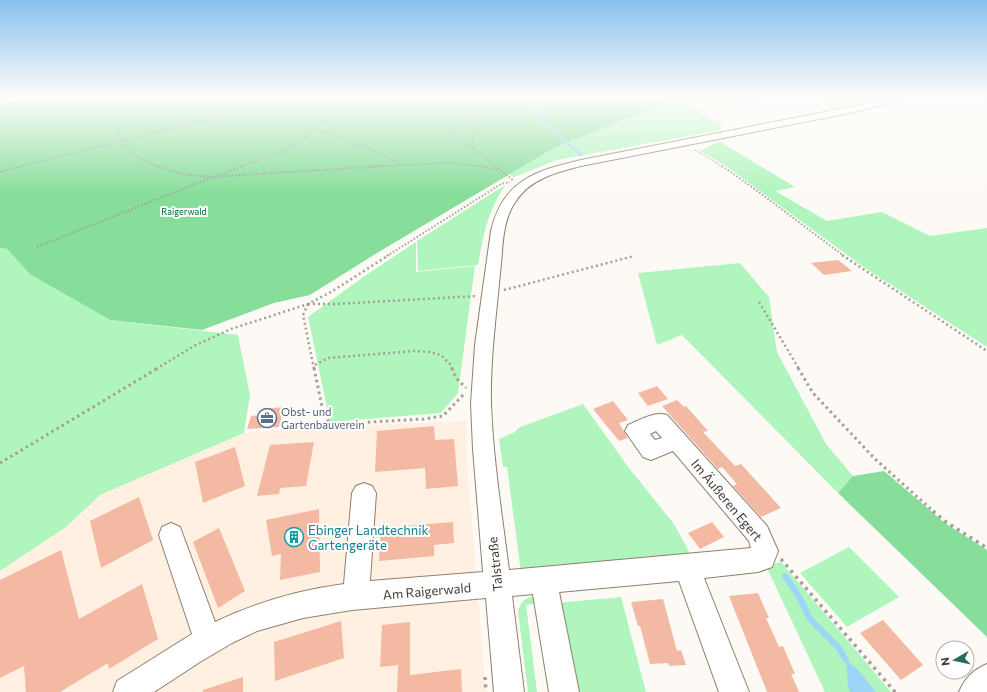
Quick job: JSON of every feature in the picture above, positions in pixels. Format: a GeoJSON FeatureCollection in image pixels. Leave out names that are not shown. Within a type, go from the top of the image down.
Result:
{"type":"FeatureCollection","features":[{"type":"Feature","properties":{"kind":"street","name":"Talstraße"},"geometry":{"type":"LineString","coordinates":[[509,692],[482,437],[481,389],[484,294],[503,212],[513,195],[524,184],[534,178],[555,170],[581,163],[752,129]]}},
{"type":"Feature","properties":{"kind":"street","name":"Im Äußeren Egert"},"geometry":{"type":"LineString","coordinates":[[497,584],[687,568],[758,560],[763,558],[765,551],[758,534],[677,441]]}},
{"type":"Feature","properties":{"kind":"street"},"geometry":{"type":"LineString","coordinates":[[356,597],[364,493]]}},
{"type":"Feature","properties":{"kind":"street"},"geometry":{"type":"LineString","coordinates":[[171,535],[208,640]]}},
{"type":"Feature","properties":{"kind":"street"},"geometry":{"type":"LineString","coordinates":[[687,568],[734,692]]}},
{"type":"Feature","properties":{"kind":"street"},"geometry":{"type":"LineString","coordinates":[[544,580],[564,692]]}},
{"type":"Feature","properties":{"kind":"street","name":"Am Raigerwald"},"geometry":{"type":"LineString","coordinates":[[128,692],[208,640],[252,620],[289,608],[356,597],[497,584]]}},
{"type":"Feature","properties":{"kind":"street"},"geometry":{"type":"LineString","coordinates":[[974,692],[987,679]]}},
{"type":"Feature","properties":{"kind":"path"},"geometry":{"type":"LineString","coordinates":[[118,129],[122,141],[137,158],[153,166],[193,176],[215,177],[465,163],[498,170]]}},
{"type":"Feature","properties":{"kind":"path"},"geometry":{"type":"LineString","coordinates":[[0,172],[168,129]]}},
{"type":"Feature","properties":{"kind":"path"},"geometry":{"type":"LineString","coordinates":[[37,248],[294,146],[310,134],[311,129]]}},
{"type":"Feature","properties":{"kind":"path"},"geometry":{"type":"LineString","coordinates":[[318,129],[381,153],[400,166]]}},
{"type":"Feature","properties":{"kind":"path"},"geometry":{"type":"LineString","coordinates":[[0,463],[194,346],[231,329],[308,304],[331,292],[501,184],[512,181],[508,176],[498,170],[448,129]]}},
{"type":"Feature","properties":{"kind":"path"},"geometry":{"type":"LineString","coordinates":[[473,129],[473,149]]}},
{"type":"Feature","properties":{"kind":"path"},"geometry":{"type":"LineString","coordinates":[[682,143],[723,166],[744,180],[854,264],[987,351]]}},
{"type":"Feature","properties":{"kind":"path"},"geometry":{"type":"LineString","coordinates":[[308,304],[336,304],[484,294],[634,256]]}},
{"type":"Feature","properties":{"kind":"path"},"geometry":{"type":"LineString","coordinates":[[759,302],[813,394],[875,459],[946,522],[987,548]]}},
{"type":"Feature","properties":{"kind":"path"},"geometry":{"type":"LineString","coordinates":[[308,304],[303,315],[307,337],[315,365],[324,416],[327,421],[333,424],[424,419],[443,416],[468,390],[456,378],[451,365],[441,355],[430,352],[414,351],[328,358],[315,365]]}},
{"type":"Feature","properties":{"kind":"path"},"geometry":{"type":"LineString","coordinates":[[892,474],[897,473]]}},
{"type":"Feature","properties":{"kind":"path"},"geometry":{"type":"LineString","coordinates":[[765,551],[781,559],[895,692]]}},
{"type":"Feature","properties":{"kind":"shaded area"},"geometry":{"type":"Polygon","coordinates":[[[466,421],[468,477],[486,692],[0,692],[0,571],[66,527],[100,495],[244,433],[322,427],[466,421]]]}},
{"type":"Feature","properties":{"kind":"green space","name":"Raigerwald"},"geometry":{"type":"Polygon","coordinates":[[[0,129],[601,129],[554,148],[377,253],[310,295],[274,303],[202,330],[110,320],[31,275],[7,249],[0,248],[0,129]]]}},
{"type":"Feature","properties":{"kind":"green space"},"geometry":{"type":"Polygon","coordinates":[[[601,129],[721,129],[557,160],[514,177],[509,175],[554,148],[601,129]]]}},
{"type":"Feature","properties":{"kind":"green space"},"geometry":{"type":"Polygon","coordinates":[[[719,141],[795,187],[775,191],[827,221],[882,212],[930,236],[987,228],[987,347],[865,268],[726,166],[700,151],[719,141]]]}},
{"type":"Feature","properties":{"kind":"green space"},"geometry":{"type":"Polygon","coordinates":[[[505,185],[490,214],[478,265],[418,271],[417,241],[505,185]]]}},
{"type":"Feature","properties":{"kind":"green space"},"geometry":{"type":"Polygon","coordinates":[[[416,242],[416,272],[475,266],[458,393],[441,413],[330,422],[308,317],[369,273],[416,242]]]}},
{"type":"Feature","properties":{"kind":"green space"},"geometry":{"type":"Polygon","coordinates":[[[0,248],[7,249],[31,275],[110,320],[238,335],[250,395],[244,433],[100,495],[66,527],[0,571],[0,248]]]}},
{"type":"Feature","properties":{"kind":"green space"},"geometry":{"type":"Polygon","coordinates":[[[740,263],[769,297],[777,352],[826,444],[853,476],[838,493],[682,335],[657,345],[638,273],[740,263]]]}},
{"type":"Feature","properties":{"kind":"green space"},"geometry":{"type":"Polygon","coordinates":[[[583,404],[629,468],[674,524],[693,559],[521,573],[507,467],[503,467],[499,439],[515,432],[520,427],[583,404]]]}},
{"type":"Feature","properties":{"kind":"green space"},"geometry":{"type":"Polygon","coordinates":[[[884,471],[945,523],[987,550],[987,637],[838,493],[853,476],[884,471]]]}},
{"type":"Feature","properties":{"kind":"green space"},"geometry":{"type":"Polygon","coordinates":[[[849,547],[899,597],[847,627],[800,573],[849,547]]]}},
{"type":"Feature","properties":{"kind":"green space"},"geometry":{"type":"Polygon","coordinates":[[[779,562],[782,563],[891,692],[825,692],[767,568],[779,562]]]}},
{"type":"Feature","properties":{"kind":"green space"},"geometry":{"type":"Polygon","coordinates":[[[539,596],[540,603],[526,605],[537,692],[528,692],[518,611],[523,601],[531,597],[539,596]]]}},
{"type":"Feature","properties":{"kind":"green space"},"geometry":{"type":"Polygon","coordinates":[[[621,597],[646,692],[573,692],[557,603],[621,597]]]}},
{"type":"Feature","properties":{"kind":"water"},"geometry":{"type":"Polygon","coordinates":[[[846,660],[859,671],[876,692],[850,692],[846,660]]]}},
{"type":"Feature","properties":{"kind":"building"},"geometry":{"type":"Polygon","coordinates":[[[838,260],[852,271],[824,275],[811,263],[838,260]]]}},
{"type":"Feature","properties":{"kind":"building"},"geometry":{"type":"Polygon","coordinates":[[[657,386],[668,399],[648,406],[638,393],[657,386]]]}},
{"type":"Feature","properties":{"kind":"building"},"geometry":{"type":"Polygon","coordinates":[[[677,400],[684,407],[686,406],[708,431],[703,432],[735,466],[741,464],[781,508],[761,517],[733,486],[737,484],[722,467],[718,469],[662,406],[677,400]]]}},
{"type":"Feature","properties":{"kind":"building"},"geometry":{"type":"Polygon","coordinates":[[[613,401],[628,420],[619,423],[628,438],[619,441],[593,409],[613,401]]]}},
{"type":"Feature","properties":{"kind":"building"},"geometry":{"type":"Polygon","coordinates":[[[284,407],[279,427],[247,429],[251,416],[261,415],[263,409],[284,407]]]}},
{"type":"Feature","properties":{"kind":"building"},"geometry":{"type":"Polygon","coordinates":[[[434,426],[435,440],[454,439],[458,486],[426,489],[425,468],[375,472],[377,431],[434,426]]]}},
{"type":"Feature","properties":{"kind":"building"},"geometry":{"type":"Polygon","coordinates":[[[314,442],[306,486],[280,488],[279,494],[257,496],[270,445],[314,442]]]}},
{"type":"Feature","properties":{"kind":"building"},"geometry":{"type":"Polygon","coordinates":[[[235,447],[245,486],[203,503],[195,462],[235,447]]]}},
{"type":"Feature","properties":{"kind":"building"},"geometry":{"type":"Polygon","coordinates":[[[139,497],[153,540],[101,568],[90,521],[139,497]]]}},
{"type":"Feature","properties":{"kind":"building","name":"Ebinger Landtechnik Gartengeräte"},"geometry":{"type":"Polygon","coordinates":[[[319,509],[320,572],[280,580],[281,554],[272,556],[266,520],[319,509]]]}},
{"type":"Feature","properties":{"kind":"building"},"geometry":{"type":"Polygon","coordinates":[[[453,522],[454,543],[434,545],[434,556],[379,561],[381,528],[453,522]]]}},
{"type":"Feature","properties":{"kind":"building"},"geometry":{"type":"Polygon","coordinates":[[[712,522],[724,537],[700,549],[688,533],[712,522]]]}},
{"type":"Feature","properties":{"kind":"building"},"geometry":{"type":"Polygon","coordinates":[[[219,528],[245,591],[218,608],[193,542],[219,528]]]}},
{"type":"Feature","properties":{"kind":"building"},"geometry":{"type":"Polygon","coordinates":[[[61,550],[79,619],[142,584],[158,639],[109,669],[108,663],[60,692],[26,692],[24,666],[0,678],[0,580],[61,550]]]}},
{"type":"Feature","properties":{"kind":"building"},"geometry":{"type":"Polygon","coordinates":[[[758,593],[769,618],[766,618],[779,647],[783,646],[795,674],[791,674],[799,692],[767,692],[729,596],[758,593]]]}},
{"type":"Feature","properties":{"kind":"building"},"geometry":{"type":"Polygon","coordinates":[[[663,599],[677,651],[681,650],[686,665],[669,666],[668,663],[650,664],[640,626],[638,626],[631,602],[663,599]]]}},
{"type":"Feature","properties":{"kind":"building"},"geometry":{"type":"Polygon","coordinates":[[[883,620],[923,665],[901,680],[860,633],[883,620]]]}},
{"type":"Feature","properties":{"kind":"building"},"geometry":{"type":"Polygon","coordinates":[[[341,621],[344,658],[275,681],[274,642],[341,621]]]}},
{"type":"Feature","properties":{"kind":"building"},"geometry":{"type":"Polygon","coordinates":[[[410,622],[410,675],[461,669],[462,692],[397,692],[398,665],[380,667],[382,625],[410,622]]]}},
{"type":"Feature","properties":{"kind":"building"},"geometry":{"type":"Polygon","coordinates":[[[243,677],[243,692],[203,692],[203,690],[243,677]]]}},
{"type":"Feature","properties":{"kind":"waterway"},"geometry":{"type":"LineString","coordinates":[[552,129],[581,155]]}},
{"type":"Feature","properties":{"kind":"waterway"},"geometry":{"type":"LineString","coordinates":[[785,576],[798,595],[810,619],[838,647],[846,660]]}},
{"type":"Feature","properties":{"kind":"place","name":"Obst- und Gartenbauverein"},"geometry":{"type":"Point","coordinates":[267,418]}},
{"type":"Feature","properties":{"kind":"place","name":"Ebinger Landtechnik Gartengeräte"},"geometry":{"type":"Point","coordinates":[294,537]}}]}
